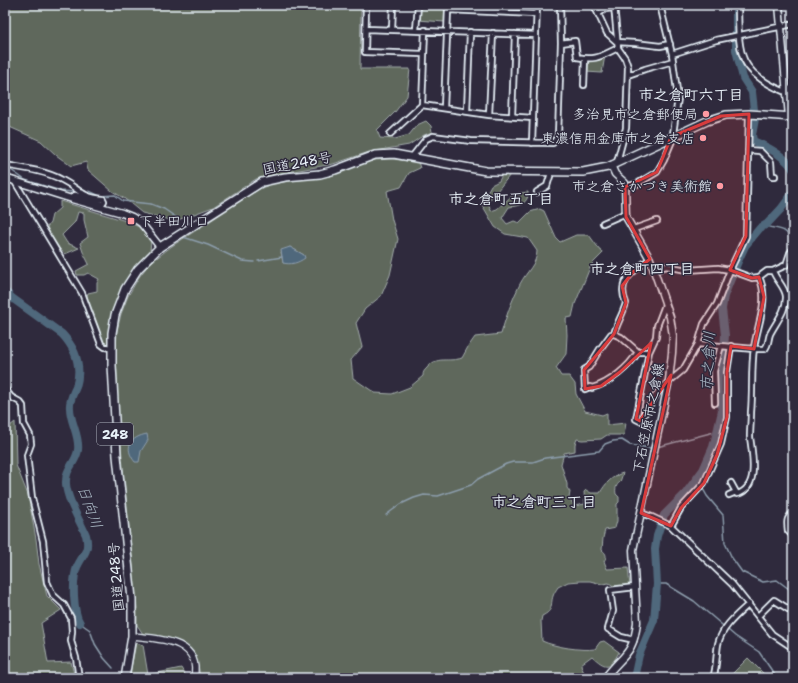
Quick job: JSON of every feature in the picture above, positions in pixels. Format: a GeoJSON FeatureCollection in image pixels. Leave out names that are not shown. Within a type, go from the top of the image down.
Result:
{"type":"FeatureCollection","features":[{"type":"Feature","properties":{"kind":"highway","name":"国道248号"},"geometry":{"type":"LineString","coordinates":[[125,678],[132,636],[132,599],[117,456],[111,348],[112,333],[115,315],[125,289],[138,269],[160,247],[262,182],[285,177],[320,174],[375,155],[394,154],[486,171],[551,173],[595,171],[721,116],[750,114],[791,117]]}},
{"type":"Feature","properties":{"kind":"main road"},"geometry":{"type":"LineString","coordinates":[[779,5],[786,91],[791,117]]}},
{"type":"Feature","properties":{"kind":"main road"},"geometry":{"type":"LineString","coordinates":[[614,164],[615,174],[622,180],[625,187]]}},
{"type":"Feature","properties":{"kind":"main road"},"geometry":{"type":"LineString","coordinates":[[5,178],[132,217],[141,223],[160,247]]}},
{"type":"Feature","properties":{"kind":"main road","name":"下石笠原市之倉線"},"geometry":{"type":"LineString","coordinates":[[605,678],[628,652],[634,640],[637,622],[633,550],[669,380],[672,354],[670,317],[650,259],[626,217],[625,187]]}},
{"type":"Feature","properties":{"kind":"street"},"geometry":{"type":"LineString","coordinates":[[366,5],[365,52],[423,54]]}},
{"type":"Feature","properties":{"kind":"street"},"geometry":{"type":"LineString","coordinates":[[392,29],[393,5]]}},
{"type":"Feature","properties":{"kind":"street"},"geometry":{"type":"LineString","coordinates":[[416,30],[418,5]]}},
{"type":"Feature","properties":{"kind":"street"},"geometry":{"type":"LineString","coordinates":[[532,143],[536,5]]}},
{"type":"Feature","properties":{"kind":"street"},"geometry":{"type":"LineString","coordinates":[[412,157],[426,139],[433,136],[471,141],[553,143],[558,136],[561,43],[560,5]]}},
{"type":"Feature","properties":{"kind":"street"},"geometry":{"type":"LineString","coordinates":[[594,5],[607,33],[617,42],[660,46],[670,44]]}},
{"type":"Feature","properties":{"kind":"street"},"geometry":{"type":"LineString","coordinates":[[625,187],[637,184],[657,172],[672,141],[671,137],[678,98],[672,54],[660,5]]}},
{"type":"Feature","properties":{"kind":"street"},"geometry":{"type":"LineString","coordinates":[[738,5],[739,35],[743,58],[747,67],[763,82],[783,91],[793,88]]}},
{"type":"Feature","properties":{"kind":"street"},"geometry":{"type":"LineString","coordinates":[[598,14],[605,9],[614,7],[618,48],[625,58],[628,67],[626,128],[614,164]]}},
{"type":"Feature","properties":{"kind":"street"},"geometry":{"type":"LineString","coordinates":[[444,108],[448,10],[536,14]]}},
{"type":"Feature","properties":{"kind":"street"},"geometry":{"type":"LineString","coordinates":[[672,54],[716,40],[793,24]]}},
{"type":"Feature","properties":{"kind":"street"},"geometry":{"type":"LineString","coordinates":[[366,29],[536,35]]}},
{"type":"Feature","properties":{"kind":"street"},"geometry":{"type":"LineString","coordinates":[[390,134],[422,104],[425,30]]}},
{"type":"Feature","properties":{"kind":"street"},"geometry":{"type":"LineString","coordinates":[[467,111],[470,32]]}},
{"type":"Feature","properties":{"kind":"street"},"geometry":{"type":"LineString","coordinates":[[489,115],[493,33]]}},
{"type":"Feature","properties":{"kind":"street"},"geometry":{"type":"LineString","coordinates":[[512,116],[514,34]]}},
{"type":"Feature","properties":{"kind":"street"},"geometry":{"type":"LineString","coordinates":[[561,43],[575,41],[577,57],[586,59],[596,58],[618,48]]}},
{"type":"Feature","properties":{"kind":"street"},"geometry":{"type":"LineString","coordinates":[[584,85],[586,59]]}},
{"type":"Feature","properties":{"kind":"street"},"geometry":{"type":"LineString","coordinates":[[628,76],[652,66],[673,61]]}},
{"type":"Feature","properties":{"kind":"street"},"geometry":{"type":"LineString","coordinates":[[422,104],[489,115],[533,118]]}},
{"type":"Feature","properties":{"kind":"street"},"geometry":{"type":"LineString","coordinates":[[665,305],[657,326],[656,337],[649,352],[636,419],[640,421],[660,390],[669,380],[683,370],[698,344],[704,324],[717,304],[730,270],[746,236],[750,114]]}},
{"type":"Feature","properties":{"kind":"street"},"geometry":{"type":"LineString","coordinates":[[748,150],[760,151],[771,162],[772,176],[775,176]]}},
{"type":"Feature","properties":{"kind":"street"},"geometry":{"type":"LineString","coordinates":[[8,166],[44,173],[62,179],[86,196],[103,199],[104,201],[102,204],[75,195],[72,199]]}},
{"type":"Feature","properties":{"kind":"street"},"geometry":{"type":"LineString","coordinates":[[537,192],[547,186],[551,173]]}},
{"type":"Feature","properties":{"kind":"street"},"geometry":{"type":"LineString","coordinates":[[15,182],[82,293],[101,344],[105,347],[111,348]]}},
{"type":"Feature","properties":{"kind":"street"},"geometry":{"type":"LineString","coordinates":[[603,223],[626,212]]}},
{"type":"Feature","properties":{"kind":"street"},"geometry":{"type":"LineString","coordinates":[[634,229],[657,221]]}},
{"type":"Feature","properties":{"kind":"street"},"geometry":{"type":"LineString","coordinates":[[654,271],[666,266],[687,270],[718,268],[730,270],[752,278],[759,277],[767,271],[773,271],[786,265],[793,249]]}},
{"type":"Feature","properties":{"kind":"street"},"geometry":{"type":"LineString","coordinates":[[638,352],[625,367],[601,386],[585,389],[584,370],[589,367],[611,334],[614,334],[626,303],[622,295],[622,286],[633,272],[650,259]]}},
{"type":"Feature","properties":{"kind":"street"},"geometry":{"type":"LineString","coordinates":[[698,344],[764,349],[767,346],[770,335],[778,322],[785,304],[786,296],[784,290],[775,278],[773,271]]}},
{"type":"Feature","properties":{"kind":"street"},"geometry":{"type":"LineString","coordinates":[[729,495],[736,492],[737,494],[741,493],[746,489],[752,476],[753,460],[750,433],[754,349],[764,297],[763,284],[759,277]]}},
{"type":"Feature","properties":{"kind":"street"},"geometry":{"type":"LineString","coordinates":[[614,334],[621,337],[638,352],[649,352]]}},
{"type":"Feature","properties":{"kind":"street"},"geometry":{"type":"LineString","coordinates":[[715,403],[714,371],[720,346]]}},
{"type":"Feature","properties":{"kind":"street"},"geometry":{"type":"LineString","coordinates":[[671,526],[681,508],[702,485],[721,444],[726,417],[727,372],[731,346]]}},
{"type":"Feature","properties":{"kind":"street"},"geometry":{"type":"LineString","coordinates":[[5,389],[11,397],[20,402],[22,406],[24,424],[30,435],[31,444],[27,456],[32,498],[42,541],[47,582],[53,595],[64,605],[71,618],[71,642],[76,658],[79,678]]}},
{"type":"Feature","properties":{"kind":"street"},"geometry":{"type":"LineString","coordinates":[[731,483],[736,492]]}},
{"type":"Feature","properties":{"kind":"street"},"geometry":{"type":"LineString","coordinates":[[793,512],[788,517],[787,521],[788,531],[793,536]]}},
{"type":"Feature","properties":{"kind":"street"},"geometry":{"type":"LineString","coordinates":[[641,513],[671,526],[732,584],[772,634],[793,648]]}},
{"type":"Feature","properties":{"kind":"street"},"geometry":{"type":"LineString","coordinates":[[634,640],[621,637],[608,629],[613,610],[610,590],[635,587]]}},
{"type":"Feature","properties":{"kind":"street"},"geometry":{"type":"LineString","coordinates":[[758,616],[774,600],[793,612]]}},
{"type":"Feature","properties":{"kind":"street"},"geometry":{"type":"LineString","coordinates":[[713,678],[716,668],[718,646],[725,630],[749,604]]}},
{"type":"Feature","properties":{"kind":"street"},"geometry":{"type":"LineString","coordinates":[[132,636],[176,642],[188,652],[195,665],[196,672],[194,678]]}},
{"type":"Feature","properties":{"kind":"highlighted area"},"geometry":{"type":"Polygon","coordinates":[[[749,114],[746,236],[730,270],[752,278],[759,277],[764,297],[754,349],[731,346],[727,372],[727,417],[717,455],[704,483],[681,508],[671,526],[641,513],[671,375],[640,421],[636,419],[651,343],[620,372],[601,386],[585,389],[584,370],[614,334],[626,303],[622,286],[633,272],[650,259],[626,217],[625,187],[657,172],[671,137],[721,116],[749,114]]]}},
{"type":"Feature","properties":{"kind":"green space"},"geometry":{"type":"Polygon","coordinates":[[[5,5],[361,5],[360,69],[410,69],[407,96],[395,112],[377,130],[380,138],[395,139],[409,135],[417,125],[426,121],[431,126],[432,132],[424,135],[409,145],[369,152],[333,164],[256,179],[213,207],[175,221],[142,213],[125,199],[112,191],[88,170],[86,162],[71,166],[41,141],[5,125],[5,5]]]}},
{"type":"Feature","properties":{"kind":"green space"},"geometry":{"type":"Polygon","coordinates":[[[418,5],[449,5],[449,8],[446,9],[445,22],[417,20],[418,5]]]}},
{"type":"Feature","properties":{"kind":"green space"},"geometry":{"type":"Polygon","coordinates":[[[605,55],[602,73],[586,72],[586,61],[605,55]]]}},
{"type":"Feature","properties":{"kind":"green space"},"geometry":{"type":"Polygon","coordinates":[[[392,159],[418,162],[420,168],[409,173],[401,187],[387,191],[392,220],[398,239],[390,275],[381,296],[365,309],[356,323],[362,347],[351,360],[353,378],[375,393],[392,394],[410,387],[423,376],[424,371],[431,364],[439,360],[462,358],[475,337],[501,334],[514,296],[537,256],[537,251],[528,238],[505,234],[495,227],[481,203],[491,185],[499,181],[502,175],[510,175],[488,202],[491,211],[497,209],[514,194],[528,192],[525,202],[509,207],[502,218],[507,224],[514,221],[519,223],[530,212],[540,209],[544,211],[556,238],[560,242],[576,235],[589,235],[603,253],[591,265],[575,304],[572,317],[566,318],[566,354],[556,368],[561,376],[569,376],[575,384],[576,394],[585,411],[602,415],[607,413],[607,425],[626,423],[624,435],[607,435],[601,439],[577,439],[575,451],[564,453],[561,464],[567,488],[570,492],[569,498],[574,506],[585,504],[584,492],[586,490],[591,493],[600,493],[609,481],[615,476],[623,473],[616,489],[616,494],[619,497],[619,502],[617,504],[617,521],[615,528],[605,530],[602,550],[606,556],[604,561],[607,569],[628,568],[630,586],[615,587],[609,583],[602,584],[590,581],[568,582],[558,587],[554,593],[550,610],[542,616],[541,621],[542,641],[547,643],[576,649],[595,649],[600,642],[604,641],[619,652],[613,662],[607,665],[600,663],[592,656],[581,664],[586,678],[200,678],[198,665],[189,648],[182,643],[165,637],[143,634],[137,625],[137,608],[118,416],[116,350],[117,331],[121,314],[128,296],[139,277],[149,264],[172,246],[259,189],[274,183],[331,176],[374,160],[392,159]],[[290,247],[281,252],[283,263],[304,255],[290,247]]]}},
{"type":"Feature","properties":{"kind":"green space"},"geometry":{"type":"Polygon","coordinates":[[[60,201],[126,221],[139,227],[151,241],[150,251],[136,268],[111,321],[108,343],[105,344],[93,321],[87,296],[88,293],[97,291],[97,283],[99,279],[88,273],[84,275],[77,275],[76,271],[89,264],[80,243],[88,237],[84,213],[78,212],[75,222],[62,235],[67,243],[79,248],[65,254],[57,245],[47,227],[50,223],[52,215],[60,208],[60,201]]]}},
{"type":"Feature","properties":{"kind":"green space"},"geometry":{"type":"Polygon","coordinates":[[[15,422],[16,465],[28,495],[39,564],[47,596],[61,610],[41,623],[48,663],[71,662],[75,678],[5,678],[5,430],[15,422]]]}},
{"type":"Feature","properties":{"kind":"green space"},"geometry":{"type":"Polygon","coordinates":[[[136,643],[143,645],[148,675],[181,668],[187,678],[129,678],[136,643]]]}},
{"type":"Feature","properties":{"kind":"green space"},"geometry":{"type":"Polygon","coordinates":[[[748,658],[768,678],[728,678],[748,658]]]}},
{"type":"Feature","properties":{"kind":"water"},"geometry":{"type":"Polygon","coordinates":[[[290,247],[304,255],[305,258],[294,263],[283,263],[281,250],[290,247]]]}},
{"type":"Feature","properties":{"kind":"water"},"geometry":{"type":"Polygon","coordinates":[[[147,434],[148,440],[141,451],[139,462],[135,462],[131,457],[129,447],[130,444],[141,435],[147,434]]]}},
{"type":"Feature","properties":{"kind":"waterway","name":"市之倉川"},"geometry":{"type":"LineString","coordinates":[[736,5],[736,50],[743,78],[752,92],[755,119],[752,135],[753,141],[775,152],[793,169]]}},
{"type":"Feature","properties":{"kind":"waterway"},"geometry":{"type":"LineString","coordinates":[[5,158],[8,158],[11,170],[25,180],[61,191],[75,192],[79,194]]}},
{"type":"Feature","properties":{"kind":"waterway","name":"市之倉川"},"geometry":{"type":"LineString","coordinates":[[634,678],[639,655],[654,620],[657,584],[655,549],[657,536],[664,515],[686,493],[703,470],[713,447],[718,428],[722,411],[718,392],[718,377],[724,351],[725,335],[722,309],[724,296],[745,246],[760,228],[767,224],[781,209],[792,194],[793,190]]}},
{"type":"Feature","properties":{"kind":"waterway"},"geometry":{"type":"LineString","coordinates":[[89,191],[100,196],[115,195],[123,201],[151,204],[164,209],[177,218]]}},
{"type":"Feature","properties":{"kind":"waterway"},"geometry":{"type":"LineString","coordinates":[[767,224],[769,227],[781,229],[786,232],[793,242]]}},
{"type":"Feature","properties":{"kind":"waterway"},"geometry":{"type":"LineString","coordinates":[[183,237],[208,245],[242,261],[254,262]]}},
{"type":"Feature","properties":{"kind":"waterway"},"geometry":{"type":"LineString","coordinates":[[258,261],[282,257]]}},
{"type":"Feature","properties":{"kind":"waterway","name":"日向川"},"geometry":{"type":"LineString","coordinates":[[5,291],[12,298],[62,334],[71,346],[78,365],[78,380],[70,405],[70,413],[78,440],[78,450],[77,455],[67,473],[66,484],[71,503],[87,540],[86,549],[77,567],[74,580],[75,604],[80,623]]}},
{"type":"Feature","properties":{"kind":"waterway"},"geometry":{"type":"LineString","coordinates":[[657,447],[718,431]]}},
{"type":"Feature","properties":{"kind":"waterway"},"geometry":{"type":"LineString","coordinates":[[386,515],[401,504],[414,498],[424,495],[438,496],[471,485],[478,479],[506,464],[513,462],[533,462],[545,458],[599,451],[605,444],[622,440],[630,445],[650,448]]}},
{"type":"Feature","properties":{"kind":"waterway"},"geometry":{"type":"LineString","coordinates":[[697,478],[707,496],[723,515],[725,543],[732,558],[742,572],[763,582],[777,580],[793,592]]}},
{"type":"Feature","properties":{"kind":"waterway"},"geometry":{"type":"LineString","coordinates":[[657,584],[666,584],[694,601],[735,636],[759,652],[777,678]]}},
{"type":"Feature","properties":{"kind":"waterway"},"geometry":{"type":"LineString","coordinates":[[80,623],[90,630],[95,644],[113,668]]}},
{"type":"Feature","properties":{"kind":"place","name":"多治見市之倉郵便局"},"geometry":{"type":"Point","coordinates":[706,114]}},
{"type":"Feature","properties":{"kind":"place","name":"東濃信用金庫市之倉支店"},"geometry":{"type":"Point","coordinates":[703,138]}},
{"type":"Feature","properties":{"kind":"place","name":"市之倉さかづき美術館"},"geometry":{"type":"Point","coordinates":[720,186]}},
{"type":"Feature","properties":{"kind":"place","name":"下半田川口"},"geometry":{"type":"Point","coordinates":[131,221]}},
{"type":"Feature","properties":{"kind":"district","name":"市之倉町六丁目"},"geometry":{"type":"Point","coordinates":[691,95]}},
{"type":"Feature","properties":{"kind":"district","name":"市之倉町五丁目"},"geometry":{"type":"Point","coordinates":[501,199]}},
{"type":"Feature","properties":{"kind":"district","name":"市之倉町四丁目"},"geometry":{"type":"Point","coordinates":[642,269]}},
{"type":"Feature","properties":{"kind":"district","name":"市之倉町三丁目"},"geometry":{"type":"Point","coordinates":[544,502]}}]}
